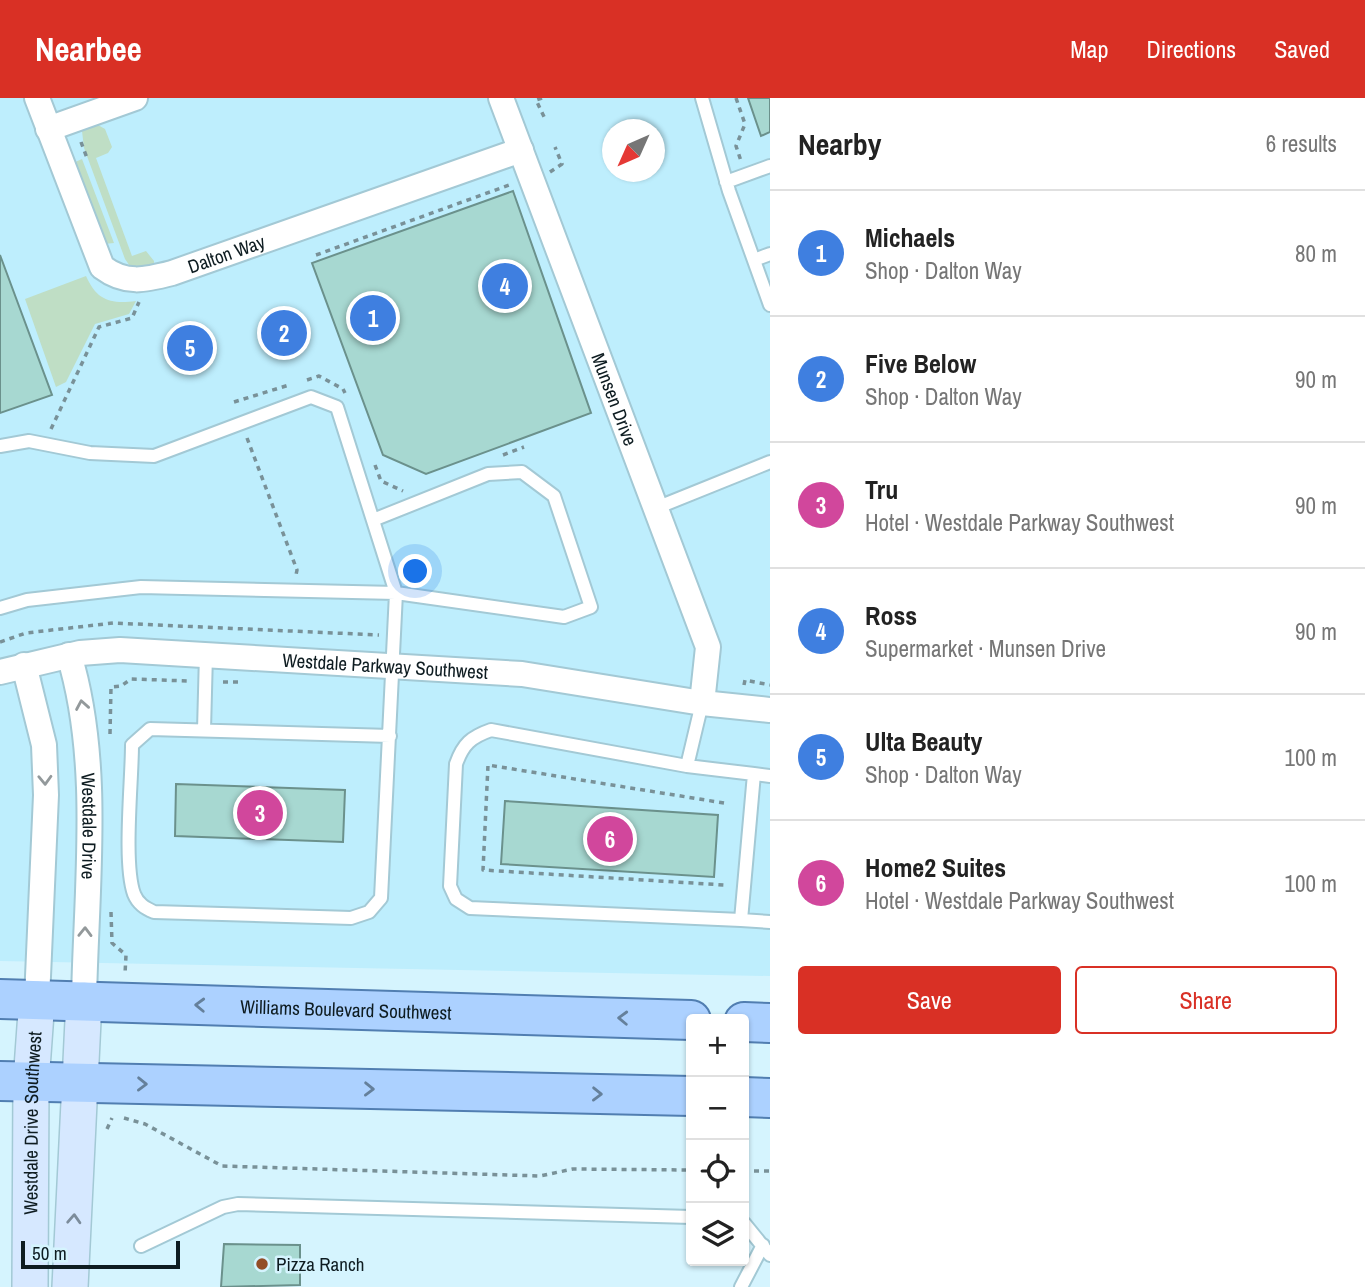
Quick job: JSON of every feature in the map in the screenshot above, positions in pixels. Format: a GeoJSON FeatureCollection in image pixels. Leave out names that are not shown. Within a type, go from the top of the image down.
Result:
{"type":"FeatureCollection","features":[{"type":"Feature","properties":{"kind":"main road","name":"Williams Boulevard Southwest"},"geometry":{"type":"LineString","coordinates":[[18,999],[686,1020]]}},
{"type":"Feature","properties":{"kind":"main road"},"geometry":{"type":"LineString","coordinates":[[749,1022],[770,1023]]}},
{"type":"Feature","properties":{"kind":"main road"},"geometry":{"type":"LineString","coordinates":[[16,1081],[686,1096]]}},
{"type":"Feature","properties":{"kind":"main road"},"geometry":{"type":"LineString","coordinates":[[749,1097],[770,1098]]}},
{"type":"Feature","properties":{"kind":"street","name":"Dalton Way"},"geometry":{"type":"LineString","coordinates":[[37,98],[103,267],[118,279],[132,281],[172,273],[521,150]]}},
{"type":"Feature","properties":{"kind":"street"},"geometry":{"type":"LineString","coordinates":[[48,129],[135,98]]}},
{"type":"Feature","properties":{"kind":"street","name":"Munsen Drive"},"geometry":{"type":"LineString","coordinates":[[501,98],[708,647],[702,704]]}},
{"type":"Feature","properties":{"kind":"street","name":"Westdale Parkway Southwest"},"geometry":{"type":"LineString","coordinates":[[0,672],[69,655],[120,650],[206,654],[522,674],[702,704],[770,710]]}},
{"type":"Feature","properties":{"kind":"street","name":"Westdale Drive"},"geometry":{"type":"LineString","coordinates":[[69,655],[85,722],[88,792],[84,1000]]}},
{"type":"Feature","properties":{"kind":"street"},"geometry":{"type":"LineString","coordinates":[[18,999],[45,770],[44,746],[24,665]]}},
{"type":"Feature","properties":{"kind":"street","name":"Westdale Drive Southwest"},"geometry":{"type":"LineString","coordinates":[[18,999],[16,1081],[30,1287]]}},
{"type":"Feature","properties":{"kind":"street"},"geometry":{"type":"LineString","coordinates":[[70,1287],[84,1000]]}},
{"type":"Feature","properties":{"kind":"lane"},"geometry":{"type":"LineString","coordinates":[[702,98],[726,182],[770,305]]}},
{"type":"Feature","properties":{"kind":"lane"},"geometry":{"type":"LineString","coordinates":[[726,182],[770,166]]}},
{"type":"Feature","properties":{"kind":"lane"},"geometry":{"type":"LineString","coordinates":[[754,260],[770,254]]}},
{"type":"Feature","properties":{"kind":"lane"},"geometry":{"type":"LineString","coordinates":[[0,446],[29,441],[90,453],[154,456],[311,397],[337,407],[396,593],[394,665],[381,898],[369,912],[351,918],[154,912],[142,907],[135,896],[130,872],[132,744],[150,729],[390,736]]}},
{"type":"Feature","properties":{"kind":"lane"},"geometry":{"type":"LineString","coordinates":[[656,508],[770,462]]}},
{"type":"Feature","properties":{"kind":"lane"},"geometry":{"type":"LineString","coordinates":[[0,608],[27,600],[141,587],[396,593],[564,617],[591,607],[554,496],[522,472],[488,474],[373,520]]}},
{"type":"Feature","properties":{"kind":"lane"},"geometry":{"type":"LineString","coordinates":[[204,730],[206,654]]}},
{"type":"Feature","properties":{"kind":"lane"},"geometry":{"type":"LineString","coordinates":[[687,766],[702,704]]}},
{"type":"Feature","properties":{"kind":"lane"},"geometry":{"type":"LineString","coordinates":[[770,776],[687,766],[491,730],[472,737],[461,750],[456,764],[450,886],[456,899],[470,908],[770,922]]}},
{"type":"Feature","properties":{"kind":"lane"},"geometry":{"type":"LineString","coordinates":[[741,920],[754,774]]}},
{"type":"Feature","properties":{"kind":"lane"},"geometry":{"type":"LineString","coordinates":[[141,1246],[223,1207],[238,1204],[686,1217]]}},
{"type":"Feature","properties":{"kind":"lane"},"geometry":{"type":"LineString","coordinates":[[741,1287],[768,1252],[749,1229]]}},
{"type":"Feature","properties":{"kind":"path"},"geometry":{"type":"LineString","coordinates":[[542,98],[536,100],[546,121]]}},
{"type":"Feature","properties":{"kind":"path"},"geometry":{"type":"LineString","coordinates":[[736,98],[745,124],[736,146],[746,174]]}},
{"type":"Feature","properties":{"kind":"path"},"geometry":{"type":"LineString","coordinates":[[550,172],[562,164],[555,147]]}},
{"type":"Feature","properties":{"kind":"path"},"geometry":{"type":"LineString","coordinates":[[316,256],[517,182]]}},
{"type":"Feature","properties":{"kind":"path"},"geometry":{"type":"LineString","coordinates":[[234,402],[319,376],[343,389],[348,401]]}},
{"type":"Feature","properties":{"kind":"path"},"geometry":{"type":"LineString","coordinates":[[245,433],[297,570],[295,582]]}},
{"type":"Feature","properties":{"kind":"path"},"geometry":{"type":"LineString","coordinates":[[499,456],[523,447]]}},
{"type":"Feature","properties":{"kind":"path"},"geometry":{"type":"LineString","coordinates":[[372,458],[381,481],[404,491]]}},
{"type":"Feature","properties":{"kind":"path"},"geometry":{"type":"LineString","coordinates":[[0,642],[37,631],[113,623],[395,636]]}},
{"type":"Feature","properties":{"kind":"path"},"geometry":{"type":"LineString","coordinates":[[724,803],[488,765],[483,870],[724,885]]}},
{"type":"Feature","properties":{"kind":"path"},"geometry":{"type":"LineString","coordinates":[[124,1118],[145,1124],[222,1166],[540,1176],[573,1169],[686,1170]]}},
{"type":"Feature","properties":{"kind":"path"},"geometry":{"type":"LineString","coordinates":[[749,1171],[770,1171]]}},
{"type":"Feature","properties":{"kind":"shaded area"},"geometry":{"type":"Polygon","coordinates":[[[0,98],[770,98],[770,976],[0,961],[0,98]]]}},
{"type":"Feature","properties":{"kind":"green space"},"geometry":{"type":"Polygon","coordinates":[[[98,125],[105,129],[112,147],[108,153],[96,158],[132,256],[146,251],[154,261],[154,265],[134,272],[125,259],[84,148],[82,131],[98,125]]]}},
{"type":"Feature","properties":{"kind":"green space"},"geometry":{"type":"Polygon","coordinates":[[[82,159],[114,243],[104,244],[73,163],[82,159]]]}},
{"type":"Feature","properties":{"kind":"green space"},"geometry":{"type":"Polygon","coordinates":[[[86,276],[95,291],[106,299],[119,302],[136,301],[129,314],[95,324],[66,382],[56,387],[25,299],[86,276]]]}},
{"type":"Feature","properties":{"kind":"building"},"geometry":{"type":"Polygon","coordinates":[[[748,98],[770,98],[770,132],[761,136],[748,98]]]}},
{"type":"Feature","properties":{"kind":"building"},"geometry":{"type":"Polygon","coordinates":[[[513,191],[591,413],[426,474],[383,455],[312,263],[513,191]]]}},
{"type":"Feature","properties":{"kind":"building"},"geometry":{"type":"Polygon","coordinates":[[[0,255],[52,395],[0,413],[0,255]]]}},
{"type":"Feature","properties":{"kind":"building"},"geometry":{"type":"Polygon","coordinates":[[[176,784],[345,790],[343,842],[175,836],[176,784]]]}},
{"type":"Feature","properties":{"kind":"building"},"geometry":{"type":"Polygon","coordinates":[[[505,801],[718,815],[714,877],[501,864],[505,801]]]}},
{"type":"Feature","properties":{"kind":"building","name":"Pizza Ranch"},"geometry":{"type":"Polygon","coordinates":[[[224,1244],[300,1245],[300,1285],[221,1287],[224,1244]]]}},
{"type":"Feature","properties":{"kind":"place","name":"Ross"},"geometry":{"type":"Point","coordinates":[505,286]}},
{"type":"Feature","properties":{"kind":"place","name":"Michaels"},"geometry":{"type":"Point","coordinates":[373,318]}},
{"type":"Feature","properties":{"kind":"place","name":"Five Below"},"geometry":{"type":"Point","coordinates":[284,333]}},
{"type":"Feature","properties":{"kind":"place","name":"Ulta Beauty"},"geometry":{"type":"Point","coordinates":[190,348]}},
{"type":"Feature","properties":{"kind":"place","name":"Tru"},"geometry":{"type":"Point","coordinates":[260,813]}},
{"type":"Feature","properties":{"kind":"place","name":"Home2 Suites"},"geometry":{"type":"Point","coordinates":[610,839]}},
{"type":"Feature","properties":{"kind":"place","name":"Pizza Ranch"},"geometry":{"type":"Point","coordinates":[262,1264]}}]}
